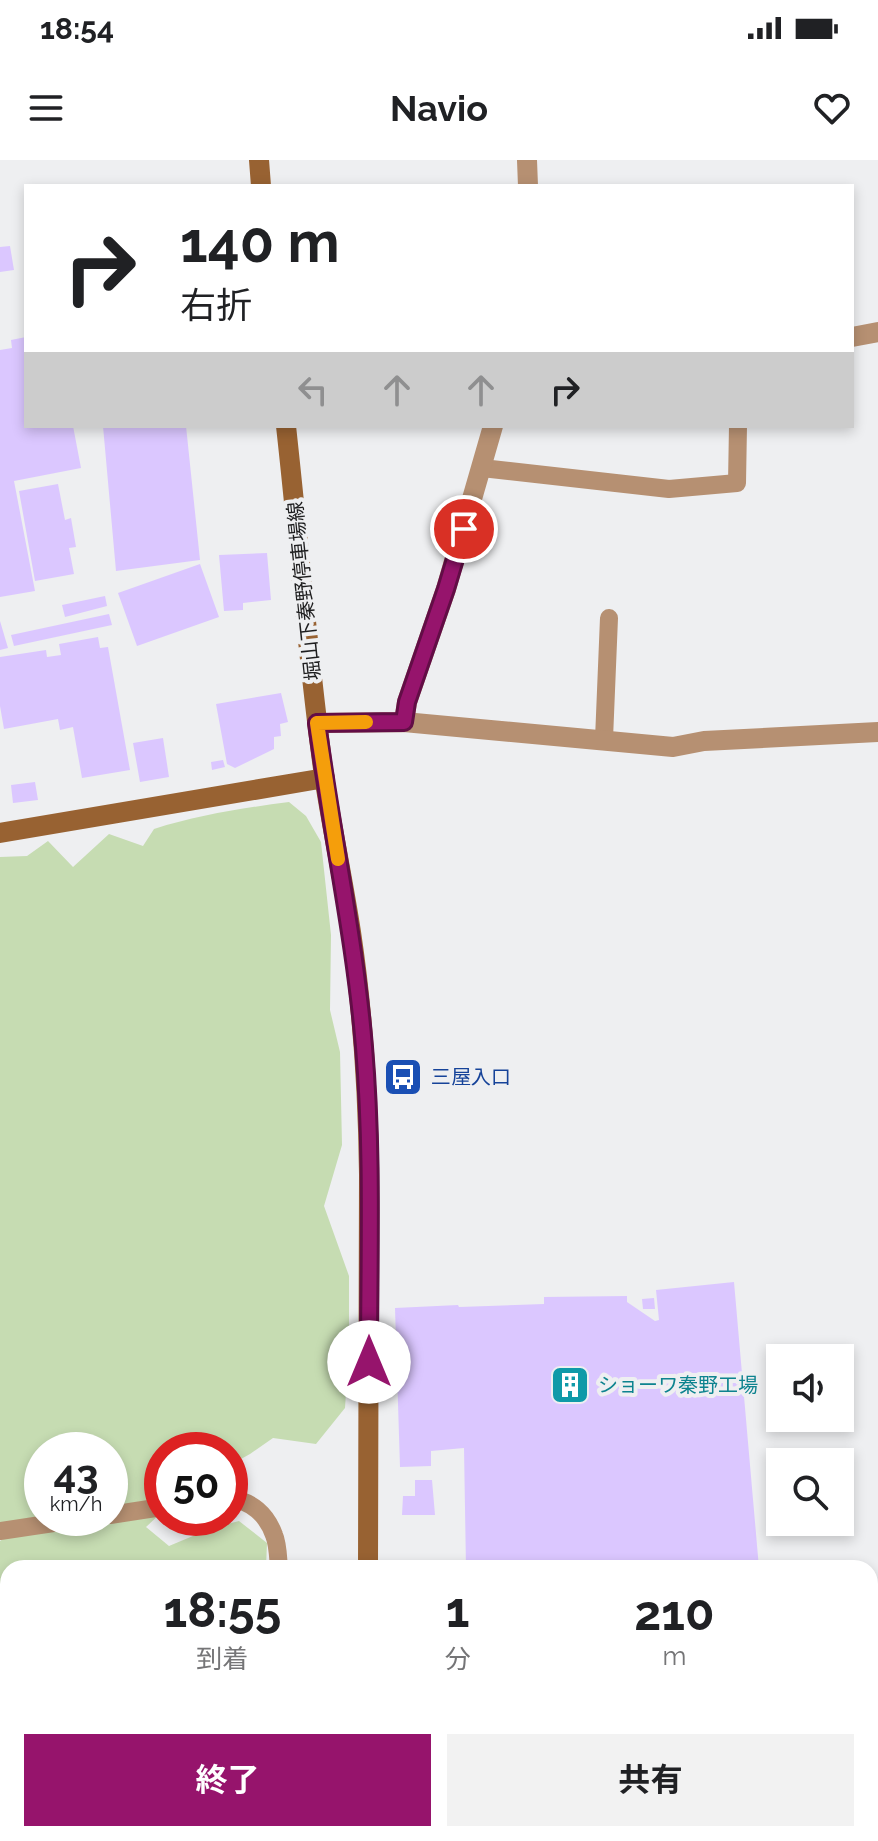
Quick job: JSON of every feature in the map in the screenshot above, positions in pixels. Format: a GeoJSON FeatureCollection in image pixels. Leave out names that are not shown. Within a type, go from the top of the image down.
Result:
{"type":"FeatureCollection","features":[{"type":"Feature","properties":{"kind":"main road"},"geometry":{"type":"LineString","coordinates":[[259,160],[261,184]]}},
{"type":"Feature","properties":{"kind":"main road","name":"堀山下秦野停車場線"},"geometry":{"type":"LineString","coordinates":[[286,428],[317,723],[351,934],[364,1047],[369,1117],[368,1560]]}},
{"type":"Feature","properties":{"kind":"main road"},"geometry":{"type":"LineString","coordinates":[[0,833],[325,778]]}},
{"type":"Feature","properties":{"kind":"street"},"geometry":{"type":"LineString","coordinates":[[527,160],[528,184]]}},
{"type":"Feature","properties":{"kind":"street"},"geometry":{"type":"LineString","coordinates":[[854,336],[878,332]]}},
{"type":"Feature","properties":{"kind":"street"},"geometry":{"type":"LineString","coordinates":[[404,722],[407,702],[446,589],[492,428]]}},
{"type":"Feature","properties":{"kind":"street"},"geometry":{"type":"LineString","coordinates":[[317,723],[404,722],[673,747],[704,741],[878,732]]}},
{"type":"Feature","properties":{"kind":"lane"},"geometry":{"type":"LineString","coordinates":[[482,468],[669,489],[737,483],[738,428]]}},
{"type":"Feature","properties":{"kind":"lane"},"geometry":{"type":"LineString","coordinates":[[604,739],[609,618]]}},
{"type":"Feature","properties":{"kind":"lane"},"geometry":{"type":"LineString","coordinates":[[248,1504],[259,1510],[275,1535],[278,1560]]}},
{"type":"Feature","properties":{"kind":"lane"},"geometry":{"type":"LineString","coordinates":[[0,1531],[24,1527]]}},
{"type":"Feature","properties":{"kind":"green space"},"geometry":{"type":"Polygon","coordinates":[[[289,802],[306,816],[321,842],[331,935],[330,1010],[340,1052],[342,1145],[324,1206],[349,1276],[345,1408],[316,1444],[273,1438],[248,1455],[248,1432],[144,1432],[144,1536],[157,1536],[169,1546],[193,1536],[248,1536],[248,1528],[267,1543],[266,1560],[0,1560],[0,1541],[3,1539],[0,1535],[0,857],[27,856],[48,841],[73,867],[109,834],[143,846],[154,829],[204,816],[289,802]]]}},
{"type":"Feature","properties":{"kind":"building"},"geometry":{"type":"Polygon","coordinates":[[[10,246],[14,270],[0,272],[0,247],[10,246]]]}},
{"type":"Feature","properties":{"kind":"building"},"geometry":{"type":"Polygon","coordinates":[[[24,337],[24,428],[73,428],[81,468],[14,481],[35,591],[0,597],[0,350],[12,348],[11,340],[24,337]]]}},
{"type":"Feature","properties":{"kind":"building"},"geometry":{"type":"Polygon","coordinates":[[[103,428],[186,428],[200,560],[116,571],[103,428]]]}},
{"type":"Feature","properties":{"kind":"building"},"geometry":{"type":"Polygon","coordinates":[[[58,484],[65,520],[71,518],[76,547],[69,548],[74,574],[35,581],[19,491],[58,484]]]}},
{"type":"Feature","properties":{"kind":"building"},"geometry":{"type":"Polygon","coordinates":[[[267,553],[271,600],[243,603],[243,610],[224,611],[219,555],[267,553]]]}},
{"type":"Feature","properties":{"kind":"building"},"geometry":{"type":"Polygon","coordinates":[[[200,564],[219,617],[137,646],[118,593],[200,564]]]}},
{"type":"Feature","properties":{"kind":"building"},"geometry":{"type":"Polygon","coordinates":[[[105,596],[107,606],[65,617],[62,605],[105,596]]]}},
{"type":"Feature","properties":{"kind":"building"},"geometry":{"type":"Polygon","coordinates":[[[109,614],[112,625],[14,646],[11,635],[109,614]]]}},
{"type":"Feature","properties":{"kind":"building"},"geometry":{"type":"Polygon","coordinates":[[[0,621],[8,648],[0,650],[0,621]]]}},
{"type":"Feature","properties":{"kind":"building"},"geometry":{"type":"Polygon","coordinates":[[[98,637],[100,648],[108,647],[130,770],[82,778],[73,727],[60,730],[58,719],[4,729],[0,706],[0,657],[46,650],[47,657],[61,655],[59,644],[98,637]]]}},
{"type":"Feature","properties":{"kind":"building"},"geometry":{"type":"Polygon","coordinates":[[[281,693],[288,722],[280,724],[281,736],[274,737],[274,749],[235,768],[227,764],[216,704],[281,693]]]}},
{"type":"Feature","properties":{"kind":"building"},"geometry":{"type":"Polygon","coordinates":[[[163,738],[169,777],[140,782],[133,743],[163,738]]]}},
{"type":"Feature","properties":{"kind":"building"},"geometry":{"type":"Polygon","coordinates":[[[223,760],[225,767],[212,770],[211,762],[223,760]]]}},
{"type":"Feature","properties":{"kind":"building"},"geometry":{"type":"Polygon","coordinates":[[[35,782],[38,800],[13,803],[11,785],[35,782]]]}},
{"type":"Feature","properties":{"kind":"building","name":"ショーワ秦野工場"},"geometry":{"type":"Polygon","coordinates":[[[734,1282],[758,1560],[466,1560],[464,1448],[431,1451],[431,1466],[400,1467],[395,1308],[544,1304],[544,1297],[627,1296],[627,1302],[655,1321],[659,1320],[656,1290],[734,1282]]]}},
{"type":"Feature","properties":{"kind":"building"},"geometry":{"type":"Polygon","coordinates":[[[654,1298],[655,1309],[643,1309],[642,1299],[654,1298]]]}},
{"type":"Feature","properties":{"kind":"building"},"geometry":{"type":"Polygon","coordinates":[[[415,1480],[432,1480],[435,1515],[402,1515],[403,1496],[415,1496],[415,1480]]]}},
{"type":"Feature","properties":{"kind":"slow traffic"},"geometry":{"type":"LineString","coordinates":[[338,859],[317,723],[366,722]]}},
{"type":"Feature","properties":{"kind":"place","name":"三屋入口"},"geometry":{"type":"Point","coordinates":[403,1077]}},
{"type":"Feature","properties":{"kind":"place","name":"ショーワ秦野工場"},"geometry":{"type":"Point","coordinates":[570,1385]}},
{"type":"Feature","properties":{"kind":"route"},"geometry":{"type":"LineString","coordinates":[[369,1362],[369,1117],[364,1047],[351,934],[317,723],[404,722],[407,702],[464,529]]}}]}
